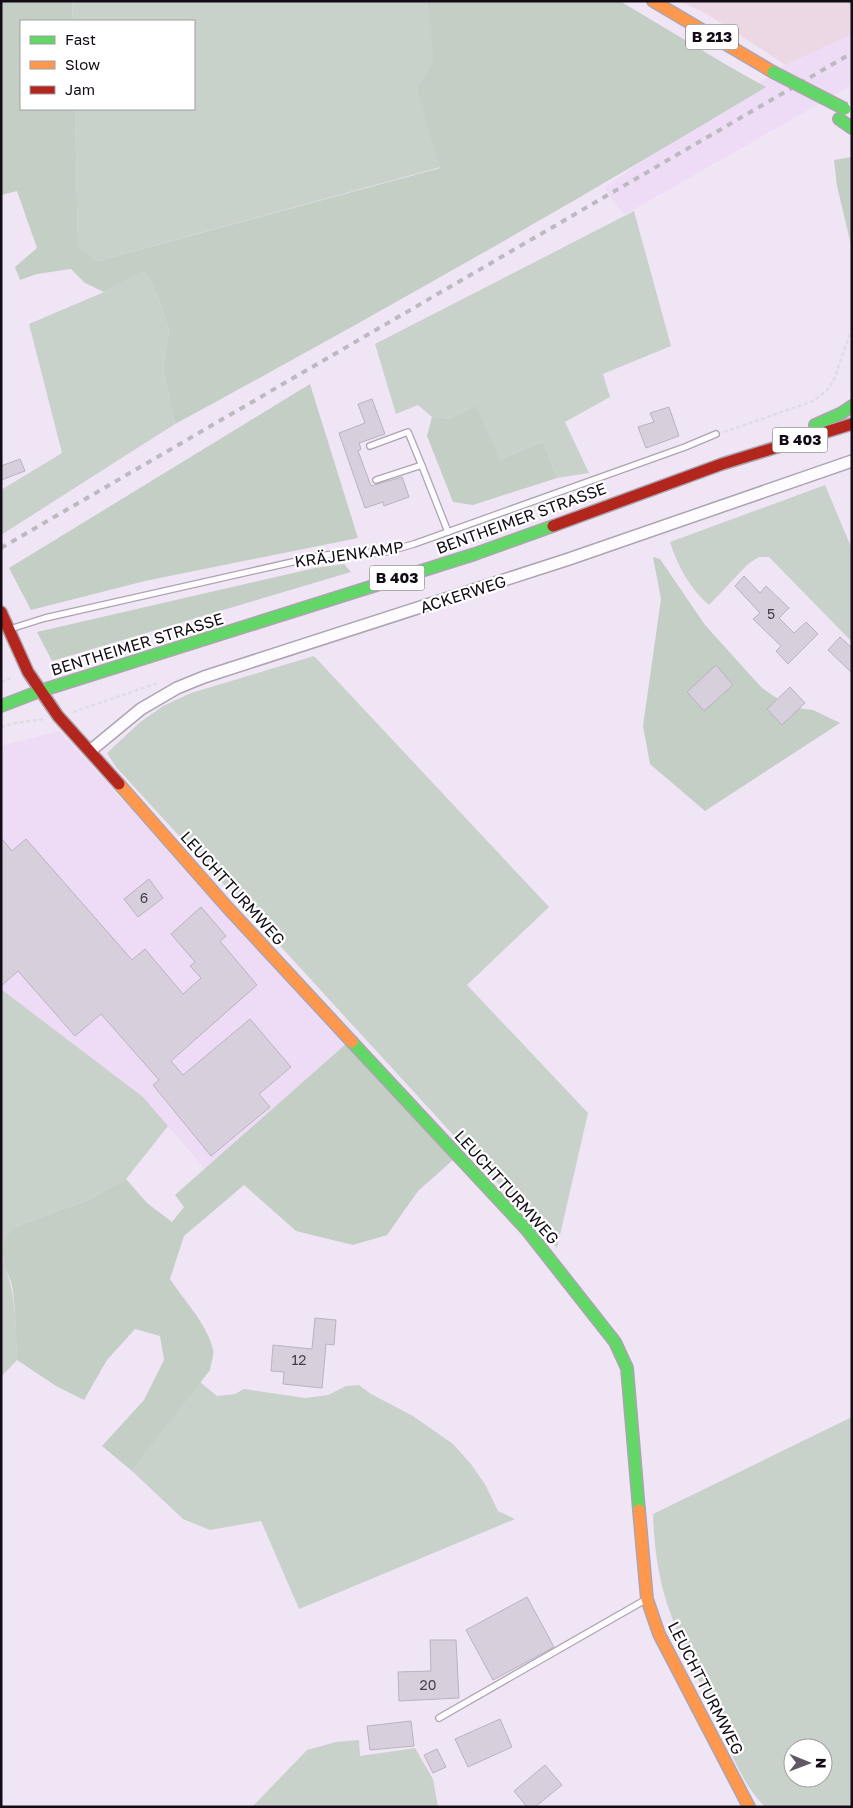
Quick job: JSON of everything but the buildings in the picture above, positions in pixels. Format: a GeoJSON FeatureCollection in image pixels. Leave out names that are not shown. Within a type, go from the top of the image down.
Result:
{"type":"FeatureCollection","features":[{"type":"Feature","properties":{"kind":"street","name":"B 213"},"geometry":{"type":"LineString","coordinates":[[653,1],[845,113]]}},
{"type":"Feature","properties":{"kind":"street"},"geometry":{"type":"LineString","coordinates":[[845,113],[852,128]]}},
{"type":"Feature","properties":{"kind":"street"},"geometry":{"type":"LineString","coordinates":[[748,456],[840,414],[852,406]]}},
{"type":"Feature","properties":{"kind":"street","name":"BENTHEIMER STRASSE"},"geometry":{"type":"LineString","coordinates":[[1,706],[40,691],[475,554],[722,464],[852,424]]}},
{"type":"Feature","properties":{"kind":"street","name":"ACKERWEG"},"geometry":{"type":"LineString","coordinates":[[90,752],[141,709],[177,688],[204,677],[569,560],[852,461]]}},
{"type":"Feature","properties":{"kind":"street","name":"LEUCHTTURMWEG"},"geometry":{"type":"LineString","coordinates":[[1,612],[5,631],[28,672],[58,716],[227,907],[526,1229],[615,1342],[627,1368],[647,1599],[658,1634],[749,1807]]}},
{"type":"Feature","properties":{"kind":"lane"},"geometry":{"type":"LineString","coordinates":[[370,446],[408,432],[448,532]]}},
{"type":"Feature","properties":{"kind":"lane","name":"KRÄJENKAMP"},"geometry":{"type":"LineString","coordinates":[[5,631],[45,618],[320,556],[341,553],[386,552],[448,532],[685,447],[716,434]]}},
{"type":"Feature","properties":{"kind":"lane"},"geometry":{"type":"LineString","coordinates":[[376,480],[422,466]]}},
{"type":"Feature","properties":{"kind":"lane"},"geometry":{"type":"LineString","coordinates":[[439,1718],[647,1599]]}},
{"type":"Feature","properties":{"kind":"path"},"geometry":{"type":"LineString","coordinates":[[716,434],[814,401],[833,382],[852,328]]}},
{"type":"Feature","properties":{"kind":"shaded area"},"geometry":{"type":"Polygon","coordinates":[[[1,1],[72,1],[73,20],[20,20],[20,110],[75,110],[78,246],[98,261],[440,168],[416,88],[434,62],[426,1],[620,1],[766,87],[472,259],[175,424],[163,369],[169,330],[158,297],[145,270],[104,292],[85,283],[71,269],[37,274],[20,280],[15,267],[37,248],[17,191],[1,195],[1,1]]]}},
{"type":"Feature","properties":{"kind":"shaded area"},"geometry":{"type":"Polygon","coordinates":[[[72,1],[426,1],[435,62],[416,88],[441,167],[98,261],[78,246],[75,110],[195,110],[195,20],[73,20],[72,1]]]}},
{"type":"Feature","properties":{"kind":"shaded area"},"geometry":{"type":"Polygon","coordinates":[[[680,1],[852,1],[852,34],[786,65],[707,14],[680,1]]]}},
{"type":"Feature","properties":{"kind":"shaded area"},"geometry":{"type":"Polygon","coordinates":[[[852,34],[852,85],[624,215],[604,187],[786,65],[852,34]]]}},
{"type":"Feature","properties":{"kind":"shaded area"},"geometry":{"type":"Polygon","coordinates":[[[852,157],[852,249],[837,186],[834,160],[852,157]]]}},
{"type":"Feature","properties":{"kind":"shaded area"},"geometry":{"type":"Polygon","coordinates":[[[634,211],[671,346],[603,374],[610,397],[565,422],[589,473],[557,478],[543,441],[500,460],[451,419],[432,417],[418,405],[396,414],[375,344],[634,211]]]}},
{"type":"Feature","properties":{"kind":"shaded area"},"geometry":{"type":"Polygon","coordinates":[[[145,269],[158,297],[169,330],[163,369],[175,424],[1,535],[1,490],[62,453],[29,324],[104,292],[145,269]]]}},
{"type":"Feature","properties":{"kind":"shaded area"},"geometry":{"type":"Polygon","coordinates":[[[310,384],[358,538],[145,581],[31,610],[9,568],[310,384]]]}},
{"type":"Feature","properties":{"kind":"shaded area"},"geometry":{"type":"Polygon","coordinates":[[[476,406],[500,460],[543,441],[557,478],[473,505],[453,502],[427,436],[432,417],[451,419],[476,406]]]}},
{"type":"Feature","properties":{"kind":"shaded area"},"geometry":{"type":"Polygon","coordinates":[[[825,485],[852,549],[852,642],[769,557],[759,557],[748,564],[709,605],[702,599],[680,568],[670,542],[825,485]]]}},
{"type":"Feature","properties":{"kind":"shaded area"},"geometry":{"type":"Polygon","coordinates":[[[653,557],[660,559],[705,625],[761,687],[789,707],[813,710],[840,723],[705,811],[650,764],[643,726],[661,599],[653,557]]]}},
{"type":"Feature","properties":{"kind":"shaded area"},"geometry":{"type":"Polygon","coordinates":[[[344,564],[351,572],[52,661],[37,632],[315,568],[344,564]]]}},
{"type":"Feature","properties":{"kind":"shaded area"},"geometry":{"type":"Polygon","coordinates":[[[314,656],[549,907],[467,985],[588,1113],[557,1248],[116,767],[107,753],[139,723],[163,706],[191,693],[314,656]]]}},
{"type":"Feature","properties":{"kind":"shaded area"},"geometry":{"type":"Polygon","coordinates":[[[59,731],[348,1042],[205,1169],[143,1097],[1,989],[1,746],[59,731]]]}},
{"type":"Feature","properties":{"kind":"shaded area"},"geometry":{"type":"Polygon","coordinates":[[[1,989],[143,1097],[168,1126],[126,1179],[88,1200],[17,1226],[2,1257],[13,1296],[17,1360],[1,1377],[1,989]]]}},
{"type":"Feature","properties":{"kind":"shaded area"},"geometry":{"type":"Polygon","coordinates":[[[348,1042],[453,1160],[418,1191],[387,1235],[353,1245],[296,1231],[244,1185],[184,1236],[170,1279],[207,1332],[211,1341],[213,1355],[210,1370],[132,1471],[102,1446],[144,1400],[164,1360],[160,1336],[135,1329],[107,1360],[84,1400],[56,1386],[17,1360],[13,1295],[11,1282],[3,1260],[3,1247],[6,1239],[17,1226],[88,1200],[126,1179],[147,1203],[172,1222],[184,1207],[175,1195],[348,1042]]]}},
{"type":"Feature","properties":{"kind":"shaded area"},"geometry":{"type":"Polygon","coordinates":[[[200,1382],[217,1396],[235,1394],[244,1389],[305,1398],[328,1395],[346,1386],[359,1385],[371,1394],[413,1416],[453,1444],[471,1464],[486,1486],[498,1511],[515,1519],[299,1609],[261,1521],[210,1530],[183,1519],[132,1471],[200,1382]]]}},
{"type":"Feature","properties":{"kind":"shaded area"},"geometry":{"type":"Polygon","coordinates":[[[852,1417],[852,1807],[765,1807],[749,1787],[731,1752],[671,1615],[663,1590],[653,1514],[852,1417]]]}},
{"type":"Feature","properties":{"kind":"shaded area"},"geometry":{"type":"Polygon","coordinates":[[[359,1740],[360,1756],[415,1748],[433,1779],[438,1807],[252,1807],[307,1750],[336,1742],[359,1740]]]}},
{"type":"Feature","properties":{"kind":"waterway"},"geometry":{"type":"LineString","coordinates":[[849,1],[852,4]]}},
{"type":"Feature","properties":{"kind":"railway"},"geometry":{"type":"LineString","coordinates":[[1,548],[852,53]]}},
{"type":"Feature","properties":{"kind":"traffic: fast"},"geometry":{"type":"LineString","coordinates":[[773,72],[845,109]]}},
{"type":"Feature","properties":{"kind":"traffic: fast"},"geometry":{"type":"LineString","coordinates":[[839,119],[852,128]]}},
{"type":"Feature","properties":{"kind":"traffic: fast"},"geometry":{"type":"LineString","coordinates":[[815,425],[840,414],[852,406]]}},
{"type":"Feature","properties":{"kind":"traffic: fast"},"geometry":{"type":"LineString","coordinates":[[1,706],[40,691],[475,554],[553,526]]}},
{"type":"Feature","properties":{"kind":"traffic: fast"},"geometry":{"type":"LineString","coordinates":[[352,1042],[526,1229],[615,1342],[627,1368],[639,1510]]}},
{"type":"Feature","properties":{"kind":"traffic: slow"},"geometry":{"type":"LineString","coordinates":[[653,1],[773,72]]}},
{"type":"Feature","properties":{"kind":"traffic: slow"},"geometry":{"type":"LineString","coordinates":[[119,784],[227,907],[352,1042]]}},
{"type":"Feature","properties":{"kind":"traffic: slow"},"geometry":{"type":"LineString","coordinates":[[639,1510],[647,1599],[659,1634],[749,1807]]}},
{"type":"Feature","properties":{"kind":"traffic: jam"},"geometry":{"type":"LineString","coordinates":[[553,526],[722,464],[852,424]]}},
{"type":"Feature","properties":{"kind":"traffic: jam"},"geometry":{"type":"LineString","coordinates":[[1,612],[28,672],[58,716],[119,784]]}}]}
